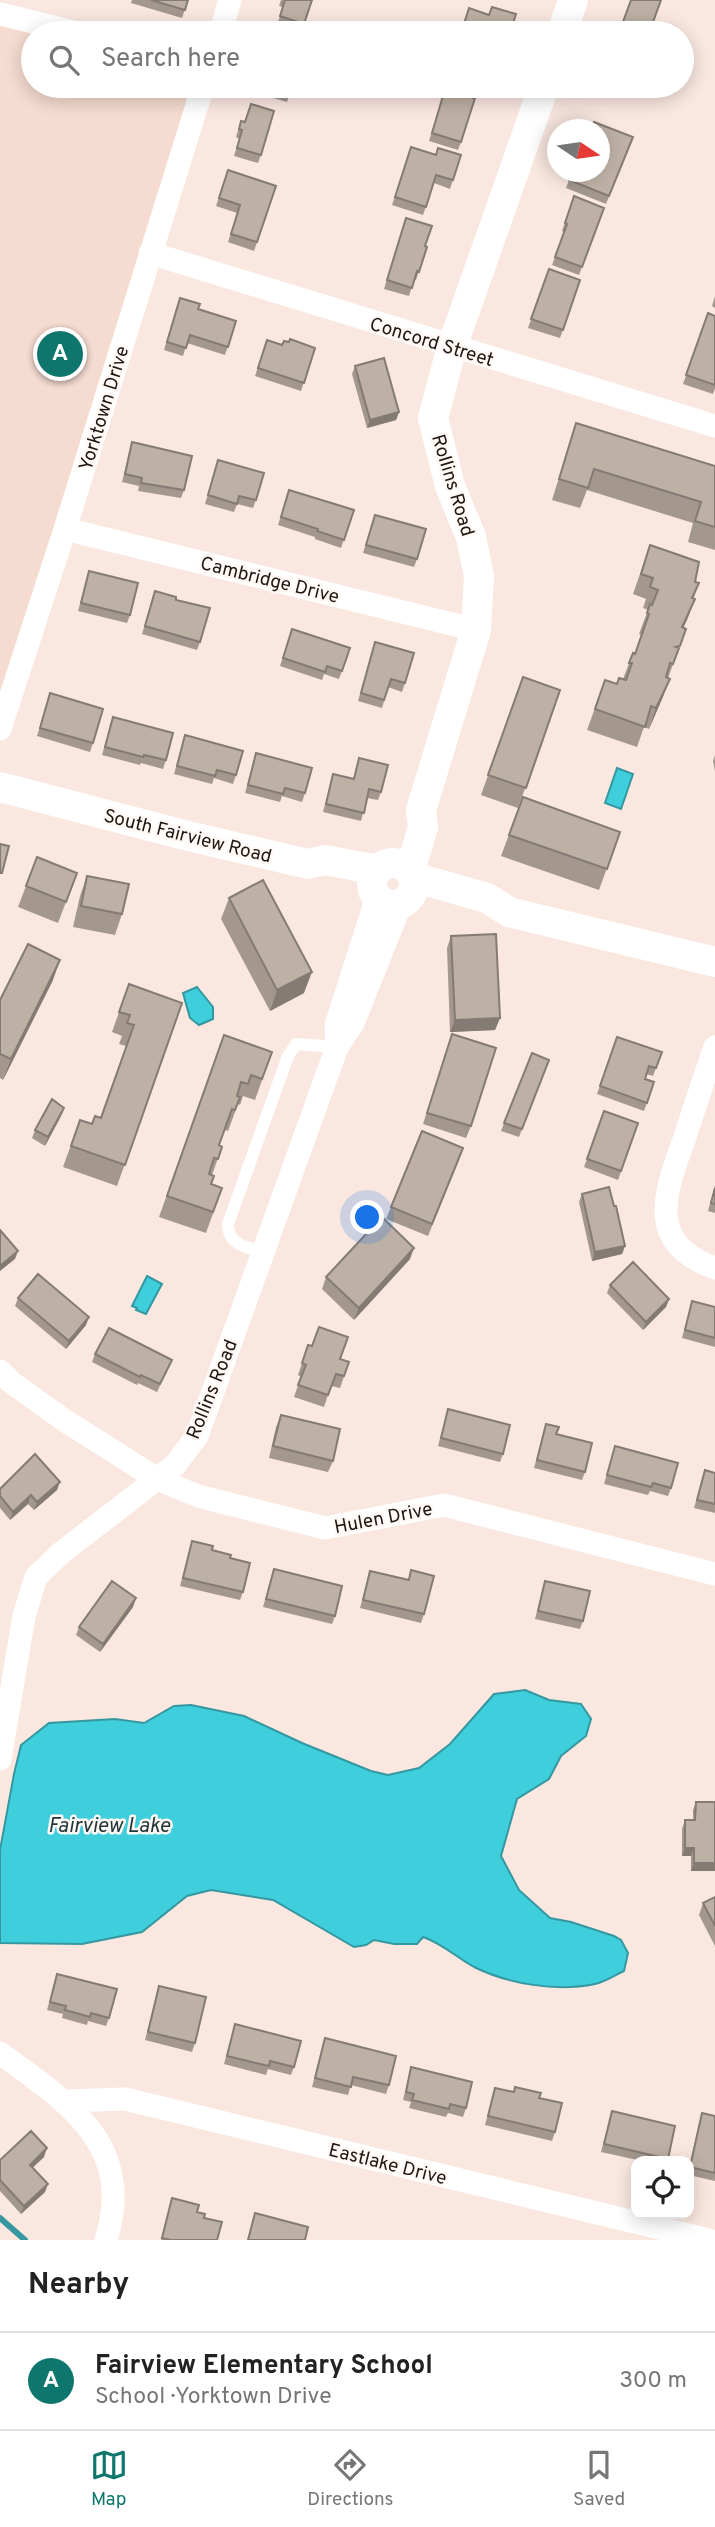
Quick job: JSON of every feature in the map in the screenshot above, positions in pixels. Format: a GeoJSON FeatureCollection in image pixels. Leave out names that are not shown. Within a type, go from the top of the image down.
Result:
{"type":"FeatureCollection","features":[{"type":"Feature","properties":{"kind":"street"},"geometry":{"type":"LineString","coordinates":[[224,21],[230,0]]}},
{"type":"Feature","properties":{"kind":"street"},"geometry":{"type":"LineString","coordinates":[[566,21],[573,0]]}},
{"type":"Feature","properties":{"kind":"street"},"geometry":{"type":"LineString","coordinates":[[0,15],[26,21]]}},
{"type":"Feature","properties":{"kind":"street","name":"Yorktown Drive"},"geometry":{"type":"LineString","coordinates":[[0,729],[199,98]]}},
{"type":"Feature","properties":{"kind":"street","name":"Rollins Road"},"geometry":{"type":"LineString","coordinates":[[0,1759],[24,1616],[36,1577],[61,1553],[175,1465],[197,1436],[337,1047],[353,1023],[394,884],[424,827],[421,810],[476,630],[479,576],[471,537],[450,486],[433,418],[452,347],[540,98]]}},
{"type":"Feature","properties":{"kind":"street","name":"Concord Street"},"geometry":{"type":"LineString","coordinates":[[150,253],[715,426]]}},
{"type":"Feature","properties":{"kind":"street","name":"Cambridge Drive"},"geometry":{"type":"LineString","coordinates":[[65,529],[476,630]]}},
{"type":"Feature","properties":{"kind":"street","name":"South Fairview Road"},"geometry":{"type":"LineString","coordinates":[[0,787],[308,864],[326,860],[489,917],[509,912],[715,962]]}},
{"type":"Feature","properties":{"kind":"street"},"geometry":{"type":"LineString","coordinates":[[715,1047],[664,1202],[669,1230],[684,1252],[715,1268]]}},
{"type":"Feature","properties":{"kind":"street","name":"Hulen Drive"},"geometry":{"type":"LineString","coordinates":[[0,1370],[11,1382],[64,1420],[157,1479],[198,1496],[325,1528],[444,1505],[715,1574]]}},
{"type":"Feature","properties":{"kind":"street"},"geometry":{"type":"LineString","coordinates":[[0,2053],[65,2101],[97,2137],[110,2169],[113,2202],[106,2240]]}},
{"type":"Feature","properties":{"kind":"street","name":"Eastlake Drive"},"geometry":{"type":"LineString","coordinates":[[65,2101],[125,2099],[709,2240]]}},
{"type":"Feature","properties":{"kind":"lane"},"geometry":{"type":"LineString","coordinates":[[263,1252],[234,1242],[228,1232],[228,1224],[288,1056],[296,1044],[303,1042],[337,1047]]}},
{"type":"Feature","properties":{"kind":"shaded area"},"geometry":{"type":"Polygon","coordinates":[[[0,14],[21,26],[21,98],[199,98],[0,729],[0,14]]]}},
{"type":"Feature","properties":{"kind":"water"},"geometry":{"type":"Polygon","coordinates":[[[617,768],[633,774],[621,809],[605,803],[617,768]]]}},
{"type":"Feature","properties":{"kind":"water"},"geometry":{"type":"Polygon","coordinates":[[[197,987],[213,1007],[213,1019],[199,1025],[190,1018],[183,993],[197,987]]]}},
{"type":"Feature","properties":{"kind":"water"},"geometry":{"type":"Polygon","coordinates":[[[147,1276],[162,1284],[146,1314],[132,1306],[147,1276]]]}},
{"type":"Feature","properties":{"kind":"water","name":"Fairview Lake"},"geometry":{"type":"Polygon","coordinates":[[[525,1690],[549,1700],[581,1704],[591,1719],[586,1736],[561,1756],[549,1779],[517,1799],[501,1856],[519,1890],[550,1918],[571,1922],[621,1940],[628,1953],[624,1971],[606,1980],[565,1987],[517,1982],[474,1967],[423,1937],[417,1944],[394,1944],[374,1940],[354,1947],[273,1900],[211,1890],[187,1896],[142,1932],[82,1944],[0,1943],[0,1850],[14,1774],[21,1745],[49,1723],[115,1719],[144,1723],[174,1706],[191,1705],[244,1716],[302,1743],[371,1771],[388,1775],[419,1768],[450,1744],[494,1694],[525,1690]]]}},
{"type":"Feature","properties":{"kind":"building"},"geometry":{"type":"Polygon","coordinates":[[[151,0],[188,0],[185,10],[151,0]]]}},
{"type":"Feature","properties":{"kind":"building"},"geometry":{"type":"Polygon","coordinates":[[[285,0],[312,0],[305,21],[280,16],[285,0]]]}},
{"type":"Feature","properties":{"kind":"building"},"geometry":{"type":"Polygon","coordinates":[[[631,0],[661,0],[653,21],[623,21],[631,0]]]}},
{"type":"Feature","properties":{"kind":"building"},"geometry":{"type":"Polygon","coordinates":[[[492,7],[516,14],[514,21],[465,21],[469,8],[489,15],[492,7]]]}},
{"type":"Feature","properties":{"kind":"building"},"geometry":{"type":"Polygon","coordinates":[[[442,98],[475,98],[461,142],[432,133],[442,98]]]}},
{"type":"Feature","properties":{"kind":"building"},"geometry":{"type":"Polygon","coordinates":[[[251,104],[274,111],[261,155],[237,148],[242,130],[239,129],[241,121],[245,122],[251,104]]]}},
{"type":"Feature","properties":{"kind":"building"},"geometry":{"type":"Polygon","coordinates":[[[610,128],[633,137],[609,196],[574,182],[610,182],[610,128]]]}},
{"type":"Feature","properties":{"kind":"building"},"geometry":{"type":"Polygon","coordinates":[[[411,147],[436,155],[438,148],[461,155],[453,180],[436,175],[426,207],[395,197],[411,147]]]}},
{"type":"Feature","properties":{"kind":"building"},"geometry":{"type":"Polygon","coordinates":[[[228,170],[276,186],[257,242],[231,234],[240,205],[219,198],[228,170]]]}},
{"type":"Feature","properties":{"kind":"building"},"geometry":{"type":"Polygon","coordinates":[[[574,196],[604,208],[582,267],[555,257],[574,196]]]}},
{"type":"Feature","properties":{"kind":"building"},"geometry":{"type":"Polygon","coordinates":[[[406,218],[432,226],[412,288],[387,280],[406,218]]]}},
{"type":"Feature","properties":{"kind":"building"},"geometry":{"type":"Polygon","coordinates":[[[549,269],[580,280],[563,330],[531,319],[549,269]]]}},
{"type":"Feature","properties":{"kind":"building"},"geometry":{"type":"Polygon","coordinates":[[[180,298],[200,304],[198,309],[236,321],[228,347],[190,335],[186,348],[167,342],[180,298]]]}},
{"type":"Feature","properties":{"kind":"building"},"geometry":{"type":"Polygon","coordinates":[[[708,313],[715,316],[715,385],[686,375],[708,313]]]}},
{"type":"Feature","properties":{"kind":"building"},"geometry":{"type":"Polygon","coordinates":[[[290,339],[315,348],[304,383],[258,368],[267,340],[282,345],[290,339]]]}},
{"type":"Feature","properties":{"kind":"building"},"geometry":{"type":"Polygon","coordinates":[[[384,358],[399,412],[370,420],[355,366],[384,358]]]}},
{"type":"Feature","properties":{"kind":"building"},"geometry":{"type":"Polygon","coordinates":[[[576,423],[715,466],[715,527],[695,521],[701,502],[594,469],[588,488],[559,479],[576,423]]]}},
{"type":"Feature","properties":{"kind":"building"},"geometry":{"type":"Polygon","coordinates":[[[132,442],[192,456],[184,490],[141,483],[142,478],[125,474],[132,442]]]}},
{"type":"Feature","properties":{"kind":"building"},"geometry":{"type":"Polygon","coordinates":[[[218,460],[264,473],[256,500],[239,496],[237,504],[208,495],[218,460]]]}},
{"type":"Feature","properties":{"kind":"building"},"geometry":{"type":"Polygon","coordinates":[[[289,490],[354,510],[344,540],[281,517],[289,490]]]}},
{"type":"Feature","properties":{"kind":"building"},"geometry":{"type":"Polygon","coordinates":[[[375,515],[426,529],[417,559],[366,545],[375,515]]]}},
{"type":"Feature","properties":{"kind":"building"},"geometry":{"type":"Polygon","coordinates":[[[650,545],[699,562],[695,582],[699,583],[682,627],[686,629],[680,646],[676,647],[679,648],[673,664],[670,663],[666,677],[670,679],[656,708],[651,706],[645,727],[595,709],[605,680],[617,684],[619,678],[626,680],[632,663],[629,663],[633,653],[635,654],[650,604],[652,605],[658,590],[650,587],[653,578],[641,574],[650,545]]]}},
{"type":"Feature","properties":{"kind":"building"},"geometry":{"type":"Polygon","coordinates":[[[89,571],[138,583],[130,615],[81,603],[89,571]]]}},
{"type":"Feature","properties":{"kind":"building"},"geometry":{"type":"Polygon","coordinates":[[[155,591],[176,597],[176,600],[210,608],[200,642],[145,626],[155,591]]]}},
{"type":"Feature","properties":{"kind":"building"},"geometry":{"type":"Polygon","coordinates":[[[292,629],[350,648],[342,671],[327,666],[325,672],[283,658],[292,629]]]}},
{"type":"Feature","properties":{"kind":"building"},"geometry":{"type":"Polygon","coordinates":[[[375,642],[414,653],[405,683],[391,679],[384,700],[361,693],[375,642]]]}},
{"type":"Feature","properties":{"kind":"building"},"geometry":{"type":"Polygon","coordinates":[[[523,677],[560,690],[526,788],[488,775],[523,677]]]}},
{"type":"Feature","properties":{"kind":"building"},"geometry":{"type":"Polygon","coordinates":[[[50,693],[103,709],[93,743],[40,728],[50,693]]]}},
{"type":"Feature","properties":{"kind":"building"},"geometry":{"type":"Polygon","coordinates":[[[113,717],[173,733],[166,760],[105,747],[113,717]]]}},
{"type":"Feature","properties":{"kind":"building"},"geometry":{"type":"Polygon","coordinates":[[[185,735],[243,751],[236,775],[217,770],[215,776],[177,766],[185,735]]]}},
{"type":"Feature","properties":{"kind":"building"},"geometry":{"type":"Polygon","coordinates":[[[256,753],[312,768],[305,793],[285,788],[283,794],[248,785],[256,753]]]}},
{"type":"Feature","properties":{"kind":"building"},"geometry":{"type":"Polygon","coordinates":[[[359,758],[388,765],[381,792],[369,789],[364,813],[326,804],[333,774],[354,779],[359,758]]]}},
{"type":"Feature","properties":{"kind":"building"},"geometry":{"type":"Polygon","coordinates":[[[523,797],[620,832],[607,869],[509,835],[523,797]]]}},
{"type":"Feature","properties":{"kind":"building"},"geometry":{"type":"Polygon","coordinates":[[[0,844],[9,846],[2,873],[0,873],[0,844]]]}},
{"type":"Feature","properties":{"kind":"building"},"geometry":{"type":"Polygon","coordinates":[[[37,857],[77,873],[66,902],[26,886],[37,857]]]}},
{"type":"Feature","properties":{"kind":"building"},"geometry":{"type":"Polygon","coordinates":[[[87,876],[129,884],[122,914],[81,906],[87,876]]]}},
{"type":"Feature","properties":{"kind":"building"},"geometry":{"type":"Polygon","coordinates":[[[263,880],[312,972],[277,990],[229,898],[263,880]]]}},
{"type":"Feature","properties":{"kind":"building"},"geometry":{"type":"Polygon","coordinates":[[[496,934],[500,1018],[455,1020],[451,936],[496,934]]]}},
{"type":"Feature","properties":{"kind":"building"},"geometry":{"type":"Polygon","coordinates":[[[28,944],[60,960],[11,1059],[0,1054],[0,1000],[28,944]]]}},
{"type":"Feature","properties":{"kind":"building"},"geometry":{"type":"Polygon","coordinates":[[[129,984],[182,1003],[125,1165],[71,1146],[80,1120],[92,1124],[95,1116],[101,1118],[134,1025],[127,1023],[130,1015],[119,1012],[129,984]]]}},
{"type":"Feature","properties":{"kind":"building"},"geometry":{"type":"Polygon","coordinates":[[[452,1034],[496,1048],[471,1126],[427,1113],[452,1034]]]}},
{"type":"Feature","properties":{"kind":"building"},"geometry":{"type":"Polygon","coordinates":[[[224,1035],[272,1052],[262,1079],[251,1075],[248,1084],[241,1082],[237,1096],[240,1097],[235,1110],[232,1109],[219,1145],[222,1147],[218,1159],[214,1158],[209,1174],[214,1176],[211,1184],[222,1188],[213,1212],[167,1196],[224,1035]]]}},
{"type":"Feature","properties":{"kind":"building"},"geometry":{"type":"Polygon","coordinates":[[[617,1037],[662,1052],[656,1068],[649,1066],[645,1079],[654,1082],[647,1103],[600,1086],[617,1037]]]}},
{"type":"Feature","properties":{"kind":"building"},"geometry":{"type":"Polygon","coordinates":[[[532,1053],[549,1060],[522,1129],[504,1123],[532,1053]]]}},
{"type":"Feature","properties":{"kind":"building"},"geometry":{"type":"Polygon","coordinates":[[[52,1099],[64,1108],[48,1137],[35,1130],[52,1099]]]}},
{"type":"Feature","properties":{"kind":"building"},"geometry":{"type":"Polygon","coordinates":[[[604,1111],[638,1123],[621,1171],[587,1159],[604,1111]]]}},
{"type":"Feature","properties":{"kind":"building"},"geometry":{"type":"Polygon","coordinates":[[[422,1131],[463,1148],[432,1224],[391,1207],[422,1131]]]}},
{"type":"Feature","properties":{"kind":"building"},"geometry":{"type":"Polygon","coordinates":[[[609,1187],[625,1246],[595,1252],[582,1194],[609,1187]]]}},
{"type":"Feature","properties":{"kind":"building"},"geometry":{"type":"Polygon","coordinates":[[[715,1188],[715,1204],[711,1203],[715,1188]]]}},
{"type":"Feature","properties":{"kind":"building"},"geometry":{"type":"Polygon","coordinates":[[[382,1217],[414,1248],[359,1308],[326,1277],[382,1217]]]}},
{"type":"Feature","properties":{"kind":"building"},"geometry":{"type":"Polygon","coordinates":[[[0,1230],[18,1251],[0,1266],[0,1230]]]}},
{"type":"Feature","properties":{"kind":"building"},"geometry":{"type":"Polygon","coordinates":[[[633,1262],[669,1299],[646,1322],[610,1285],[633,1262]]]}},
{"type":"Feature","properties":{"kind":"building"},"geometry":{"type":"Polygon","coordinates":[[[38,1274],[89,1317],[69,1341],[18,1298],[38,1274]]]}},
{"type":"Feature","properties":{"kind":"building"},"geometry":{"type":"Polygon","coordinates":[[[692,1301],[715,1307],[715,1338],[685,1330],[692,1301]]]}},
{"type":"Feature","properties":{"kind":"building"},"geometry":{"type":"Polygon","coordinates":[[[319,1327],[348,1337],[340,1359],[349,1362],[344,1376],[336,1374],[328,1395],[298,1385],[306,1365],[302,1363],[308,1345],[312,1346],[319,1327]]]}},
{"type":"Feature","properties":{"kind":"building"},"geometry":{"type":"Polygon","coordinates":[[[109,1328],[172,1360],[160,1384],[95,1354],[109,1328]]]}},
{"type":"Feature","properties":{"kind":"building"},"geometry":{"type":"Polygon","coordinates":[[[448,1409],[510,1425],[503,1454],[441,1438],[448,1409]]]}},
{"type":"Feature","properties":{"kind":"building"},"geometry":{"type":"Polygon","coordinates":[[[281,1415],[340,1429],[333,1461],[273,1446],[281,1415]]]}},
{"type":"Feature","properties":{"kind":"building"},"geometry":{"type":"Polygon","coordinates":[[[546,1424],[559,1427],[556,1434],[592,1443],[585,1472],[537,1460],[546,1424]]]}},
{"type":"Feature","properties":{"kind":"building"},"geometry":{"type":"Polygon","coordinates":[[[615,1446],[678,1463],[671,1488],[653,1483],[651,1487],[607,1475],[615,1446]]]}},
{"type":"Feature","properties":{"kind":"building"},"geometry":{"type":"Polygon","coordinates":[[[35,1454],[60,1482],[37,1502],[31,1495],[13,1512],[0,1496],[0,1489],[35,1454]]]}},
{"type":"Feature","properties":{"kind":"building"},"geometry":{"type":"Polygon","coordinates":[[[705,1470],[715,1473],[715,1504],[697,1500],[705,1470]]]}},
{"type":"Feature","properties":{"kind":"building"},"geometry":{"type":"Polygon","coordinates":[[[192,1541],[213,1546],[212,1550],[250,1563],[243,1592],[183,1578],[192,1541]]]}},
{"type":"Feature","properties":{"kind":"building"},"geometry":{"type":"Polygon","coordinates":[[[274,1569],[342,1586],[335,1616],[266,1599],[274,1569]]]}},
{"type":"Feature","properties":{"kind":"building"},"geometry":{"type":"Polygon","coordinates":[[[411,1570],[434,1576],[424,1614],[363,1600],[370,1571],[409,1580],[411,1570]]]}},
{"type":"Feature","properties":{"kind":"building"},"geometry":{"type":"Polygon","coordinates":[[[112,1581],[136,1598],[103,1644],[79,1627],[112,1581]]]}},
{"type":"Feature","properties":{"kind":"building"},"geometry":{"type":"Polygon","coordinates":[[[545,1581],[590,1591],[583,1621],[538,1611],[545,1581]]]}},
{"type":"Feature","properties":{"kind":"building"},"geometry":{"type":"Polygon","coordinates":[[[696,1802],[715,1802],[715,1863],[694,1863],[694,1848],[685,1848],[685,1820],[695,1820],[696,1802]]]}},
{"type":"Feature","properties":{"kind":"building"},"geometry":{"type":"Polygon","coordinates":[[[715,1897],[715,1926],[703,1903],[715,1897]]]}},
{"type":"Feature","properties":{"kind":"building"},"geometry":{"type":"Polygon","coordinates":[[[57,1974],[117,1989],[109,2018],[91,2013],[90,2017],[65,2010],[66,2006],[50,2002],[57,1974]]]}},
{"type":"Feature","properties":{"kind":"building"},"geometry":{"type":"Polygon","coordinates":[[[159,1986],[206,1997],[195,2043],[148,2032],[159,1986]]]}},
{"type":"Feature","properties":{"kind":"building"},"geometry":{"type":"Polygon","coordinates":[[[235,2024],[301,2041],[294,2067],[270,2061],[269,2066],[227,2056],[235,2024]]]}},
{"type":"Feature","properties":{"kind":"building"},"geometry":{"type":"Polygon","coordinates":[[[325,2038],[396,2056],[389,2085],[353,2077],[351,2087],[315,2078],[325,2038]]]}},
{"type":"Feature","properties":{"kind":"building"},"geometry":{"type":"Polygon","coordinates":[[[411,2067],[472,2082],[466,2108],[450,2104],[449,2109],[412,2100],[414,2094],[406,2092],[411,2067]]]}},
{"type":"Feature","properties":{"kind":"building"},"geometry":{"type":"Polygon","coordinates":[[[515,2087],[541,2093],[539,2098],[562,2103],[555,2132],[488,2116],[495,2088],[514,2092],[515,2087]]]}},
{"type":"Feature","properties":{"kind":"building"},"geometry":{"type":"Polygon","coordinates":[[[612,2111],[675,2126],[669,2156],[655,2156],[604,2144],[612,2111]]]}},
{"type":"Feature","properties":{"kind":"building"},"geometry":{"type":"Polygon","coordinates":[[[702,2113],[715,2116],[715,2173],[694,2168],[692,2156],[702,2113]]]}},
{"type":"Feature","properties":{"kind":"building"},"geometry":{"type":"Polygon","coordinates":[[[31,2131],[47,2148],[30,2165],[48,2184],[24,2206],[0,2180],[0,2160],[31,2131]]]}},
{"type":"Feature","properties":{"kind":"building"},"geometry":{"type":"Polygon","coordinates":[[[172,2198],[199,2205],[197,2212],[205,2214],[204,2218],[222,2222],[217,2240],[162,2238],[172,2198]]]}},
{"type":"Feature","properties":{"kind":"building"},"geometry":{"type":"Polygon","coordinates":[[[255,2213],[308,2227],[305,2240],[248,2240],[255,2213]]]}},
{"type":"Feature","properties":{"kind":"waterway"},"geometry":{"type":"LineString","coordinates":[[0,2218],[25,2240]]}},
{"type":"Feature","properties":{"kind":"place","name":"Fairview Elementary School"},"geometry":{"type":"Point","coordinates":[60,354]}}]}
